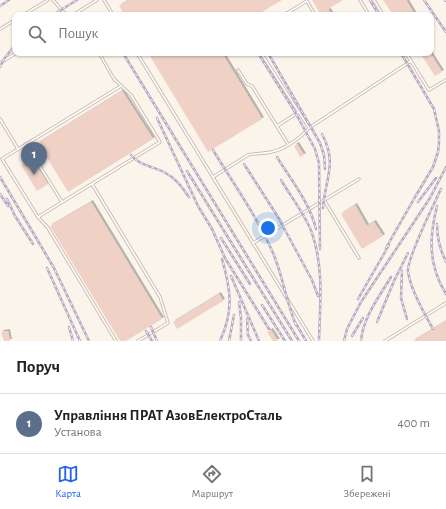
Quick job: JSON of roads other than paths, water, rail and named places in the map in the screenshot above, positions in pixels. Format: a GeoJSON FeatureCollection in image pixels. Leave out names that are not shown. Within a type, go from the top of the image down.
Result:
{"type":"FeatureCollection","features":[{"type":"Feature","properties":{"kind":"lane"},"geometry":{"type":"LineString","coordinates":[[28,12],[48,0]]}},
{"type":"Feature","properties":{"kind":"lane"},"geometry":{"type":"LineString","coordinates":[[53,0],[63,12]]}},
{"type":"Feature","properties":{"kind":"lane"},"geometry":{"type":"LineString","coordinates":[[78,12],[97,0]]}},
{"type":"Feature","properties":{"kind":"lane"},"geometry":{"type":"LineString","coordinates":[[104,0],[111,12]]}},
{"type":"Feature","properties":{"kind":"lane"},"geometry":{"type":"LineString","coordinates":[[360,0],[367,12]]}},
{"type":"Feature","properties":{"kind":"lane"},"geometry":{"type":"LineString","coordinates":[[374,0],[381,12]]}},
{"type":"Feature","properties":{"kind":"lane"},"geometry":{"type":"LineString","coordinates":[[289,12],[307,1],[313,12]]}},
{"type":"Feature","properties":{"kind":"lane"},"geometry":{"type":"LineString","coordinates":[[0,29],[12,22]]}},
{"type":"Feature","properties":{"kind":"lane"},"geometry":{"type":"LineString","coordinates":[[0,63],[12,56]]}},
{"type":"Feature","properties":{"kind":"lane"},"geometry":{"type":"LineString","coordinates":[[38,217],[160,142],[131,95],[114,79],[101,56]]}},
{"type":"Feature","properties":{"kind":"lane"},"geometry":{"type":"LineString","coordinates":[[139,56],[313,341]]}},
{"type":"Feature","properties":{"kind":"lane"},"geometry":{"type":"LineString","coordinates":[[263,56],[309,128]]}},
{"type":"Feature","properties":{"kind":"lane"},"geometry":{"type":"LineString","coordinates":[[408,56],[429,90],[446,80]]}},
{"type":"Feature","properties":{"kind":"lane"},"geometry":{"type":"LineString","coordinates":[[213,177],[248,155],[254,153],[271,152],[280,149],[303,134],[309,128],[411,61]]}},
{"type":"Feature","properties":{"kind":"lane"},"geometry":{"type":"LineString","coordinates":[[238,70],[246,84],[252,86],[288,144]]}},
{"type":"Feature","properties":{"kind":"lane"},"geometry":{"type":"LineString","coordinates":[[116,341],[48,228],[38,217],[2,159],[121,86]]}},
{"type":"Feature","properties":{"kind":"lane"},"geometry":{"type":"LineString","coordinates":[[277,126],[299,112]]}},
{"type":"Feature","properties":{"kind":"lane"},"geometry":{"type":"LineString","coordinates":[[0,120],[18,149]]}},
{"type":"Feature","properties":{"kind":"lane"},"geometry":{"type":"LineString","coordinates":[[26,144],[62,202]]}},
{"type":"Feature","properties":{"kind":"lane"},"geometry":{"type":"LineString","coordinates":[[253,243],[359,179]]}},
{"type":"Feature","properties":{"kind":"lane"},"geometry":{"type":"LineString","coordinates":[[92,184],[160,297],[168,323],[138,341]]}},
{"type":"Feature","properties":{"kind":"lane"},"geometry":{"type":"LineString","coordinates":[[324,200],[359,258]]}},
{"type":"Feature","properties":{"kind":"lane"},"geometry":{"type":"LineString","coordinates":[[385,341],[446,303]]}},
{"type":"Feature","properties":{"kind":"railway"},"geometry":{"type":"LineString","coordinates":[[0,6],[9,0]]}},
{"type":"Feature","properties":{"kind":"railway"},"geometry":{"type":"LineString","coordinates":[[58,12],[77,0]]}},
{"type":"Feature","properties":{"kind":"railway"},"geometry":{"type":"LineString","coordinates":[[370,0],[377,12]]}},
{"type":"Feature","properties":{"kind":"railway"},"geometry":{"type":"LineString","coordinates":[[424,0],[432,12]]}},
{"type":"Feature","properties":{"kind":"railway"},"geometry":{"type":"LineString","coordinates":[[434,15],[446,32]]}},
{"type":"Feature","properties":{"kind":"railway"},"geometry":{"type":"LineString","coordinates":[[0,67],[12,49]]}},
{"type":"Feature","properties":{"kind":"railway"},"geometry":{"type":"LineString","coordinates":[[125,56],[299,341]]}},
{"type":"Feature","properties":{"kind":"railway"},"geometry":{"type":"LineString","coordinates":[[260,56],[295,112],[315,149],[319,163],[320,249]]}},
{"type":"Feature","properties":{"kind":"railway"},"geometry":{"type":"LineString","coordinates":[[270,56],[320,143],[324,155],[325,169]]}},
{"type":"Feature","properties":{"kind":"railway"},"geometry":{"type":"LineString","coordinates":[[386,248],[433,167],[438,152],[439,142],[439,131],[434,109],[403,56]]}},
{"type":"Feature","properties":{"kind":"railway"},"geometry":{"type":"LineString","coordinates":[[157,118],[198,206],[212,229],[225,258],[269,329]]}},
{"type":"Feature","properties":{"kind":"railway"},"geometry":{"type":"LineString","coordinates":[[322,134],[327,145],[330,163],[323,208]]}},
{"type":"Feature","properties":{"kind":"railway"},"geometry":{"type":"LineString","coordinates":[[213,150],[253,214],[267,240],[273,253],[296,325]]}},
{"type":"Feature","properties":{"kind":"railway"},"geometry":{"type":"LineString","coordinates":[[131,155],[142,164],[164,172],[172,177],[189,197]]}},
{"type":"Feature","properties":{"kind":"railway"},"geometry":{"type":"LineString","coordinates":[[277,157],[305,201],[316,229]]}},
{"type":"Feature","properties":{"kind":"railway"},"geometry":{"type":"LineString","coordinates":[[244,164],[278,217],[312,280],[318,296]]}},
{"type":"Feature","properties":{"kind":"railway"},"geometry":{"type":"LineString","coordinates":[[344,341],[347,329],[361,302],[430,198],[446,167]]}},
{"type":"Feature","properties":{"kind":"railway"},"geometry":{"type":"LineString","coordinates":[[187,171],[292,341]]}},
{"type":"Feature","properties":{"kind":"railway"},"geometry":{"type":"LineString","coordinates":[[0,177],[54,268],[89,341]]}},
{"type":"Feature","properties":{"kind":"railway"},"geometry":{"type":"LineString","coordinates":[[418,202],[436,178]]}},
{"type":"Feature","properties":{"kind":"railway"},"geometry":{"type":"LineString","coordinates":[[281,180],[306,219],[316,246],[320,273],[319,341]]}},
{"type":"Feature","properties":{"kind":"railway"},"geometry":{"type":"LineString","coordinates":[[433,329],[415,294],[408,272],[411,256],[441,189]]}},
{"type":"Feature","properties":{"kind":"railway"},"geometry":{"type":"LineString","coordinates":[[0,194],[8,206]]}},
{"type":"Feature","properties":{"kind":"railway"},"geometry":{"type":"LineString","coordinates":[[7,199],[15,216],[33,244]]}},
{"type":"Feature","properties":{"kind":"railway"},"geometry":{"type":"LineString","coordinates":[[437,206],[432,229],[433,262],[440,283],[446,294]]}},
{"type":"Feature","properties":{"kind":"railway"},"geometry":{"type":"LineString","coordinates":[[437,224],[439,244],[446,262]]}},
{"type":"Feature","properties":{"kind":"railway"},"geometry":{"type":"LineString","coordinates":[[221,238],[250,284]]}},
{"type":"Feature","properties":{"kind":"railway"},"geometry":{"type":"LineString","coordinates":[[358,299],[389,245]]}},
{"type":"Feature","properties":{"kind":"railway"},"geometry":{"type":"LineString","coordinates":[[377,322],[394,281],[408,253]]}},
{"type":"Feature","properties":{"kind":"railway"},"geometry":{"type":"LineString","coordinates":[[220,341],[227,320],[230,300],[222,259]]}},
{"type":"Feature","properties":{"kind":"railway"},"geometry":{"type":"LineString","coordinates":[[47,268],[80,341]]}},
{"type":"Feature","properties":{"kind":"railway"},"geometry":{"type":"LineString","coordinates":[[402,271],[401,298],[407,319]]}},
{"type":"Feature","properties":{"kind":"railway"},"geometry":{"type":"LineString","coordinates":[[231,276],[259,341]]}},
{"type":"Feature","properties":{"kind":"railway"},"geometry":{"type":"LineString","coordinates":[[361,341],[362,332],[368,315],[391,277]]}},
{"type":"Feature","properties":{"kind":"railway"},"geometry":{"type":"LineString","coordinates":[[239,302],[241,341]]}},
{"type":"Feature","properties":{"kind":"railway"},"geometry":{"type":"LineString","coordinates":[[262,305],[285,341]]}},
{"type":"Feature","properties":{"kind":"railway"},"geometry":{"type":"LineString","coordinates":[[229,341],[234,315]]}},
{"type":"Feature","properties":{"kind":"railway"},"geometry":{"type":"LineString","coordinates":[[352,336],[363,318]]}},
{"type":"Feature","properties":{"kind":"railway"},"geometry":{"type":"LineString","coordinates":[[247,319],[248,335],[251,341]]}},
{"type":"Feature","properties":{"kind":"railway"},"geometry":{"type":"LineString","coordinates":[[295,322],[306,341]]}},
{"type":"Feature","properties":{"kind":"railway"},"geometry":{"type":"LineString","coordinates":[[69,327],[73,341]]}},
{"type":"Feature","properties":{"kind":"railway"},"geometry":{"type":"LineString","coordinates":[[151,327],[157,341]]}},
{"type":"Feature","properties":{"kind":"railway"},"geometry":{"type":"LineString","coordinates":[[146,331],[152,341]]}},
{"type":"Feature","properties":{"kind":"place","name":"Управління ПРАТ АзовЕлектроСталь"},"geometry":{"type":"Point","coordinates":[34,175]}}]}
